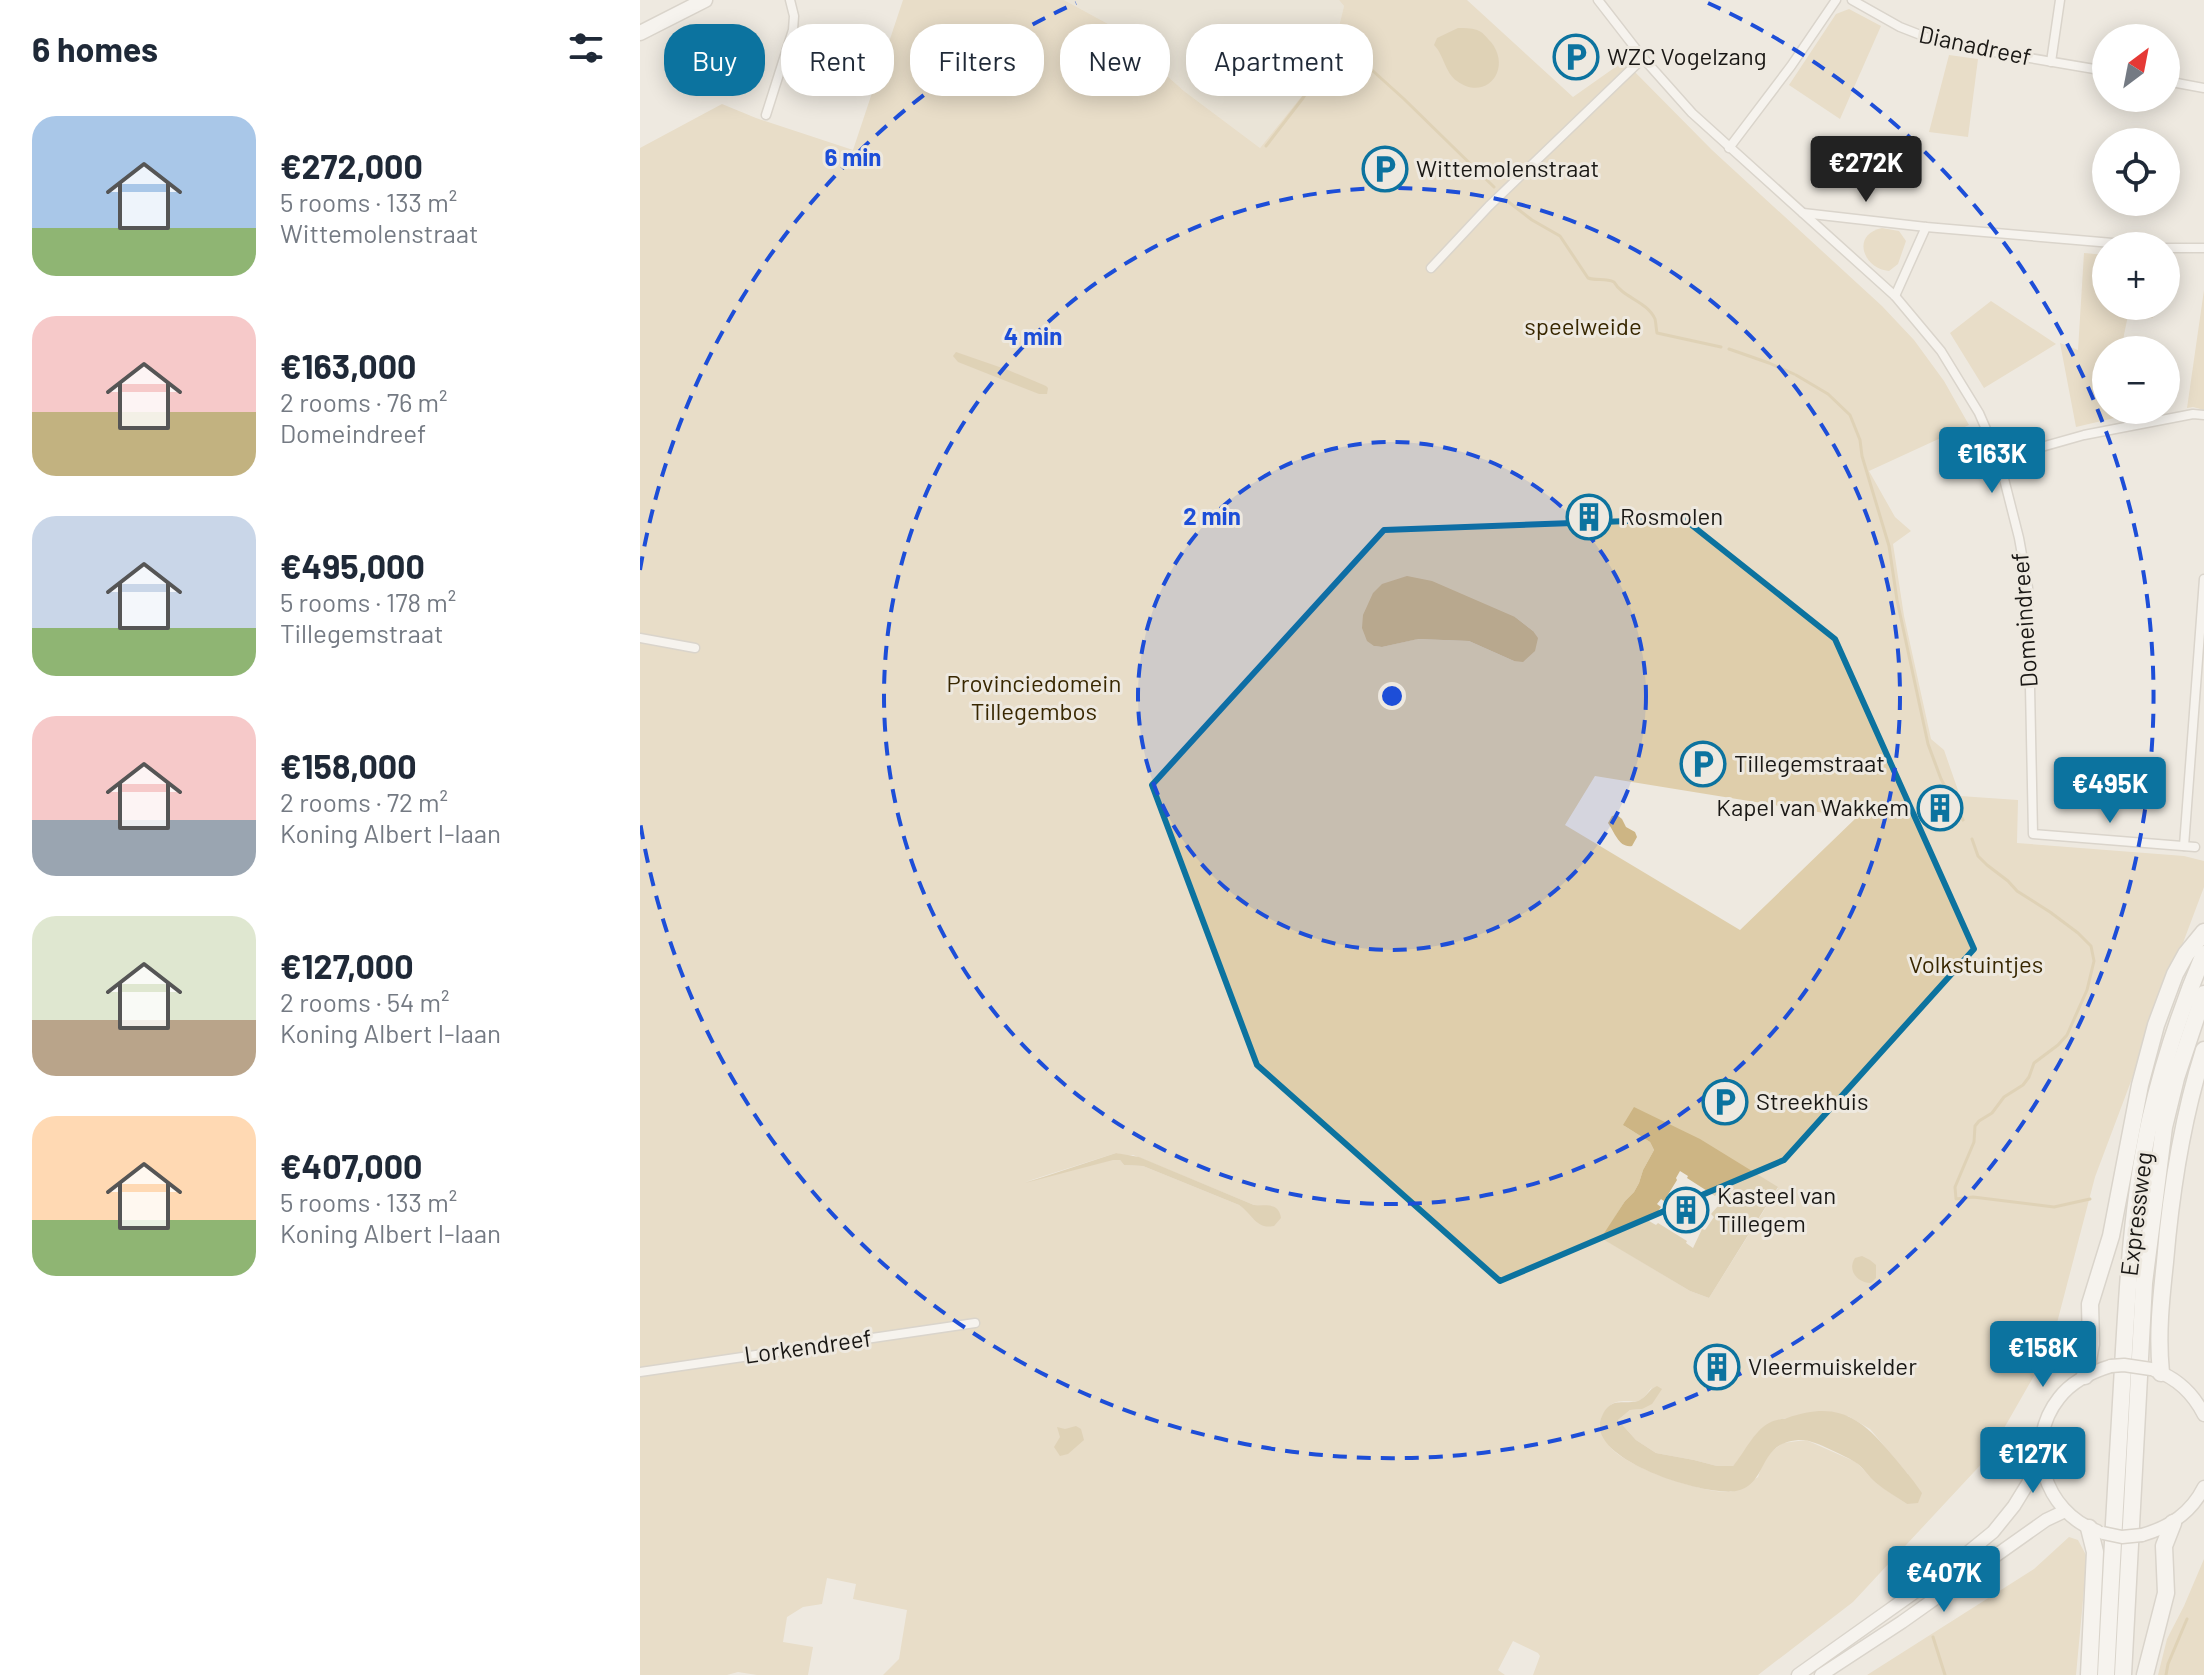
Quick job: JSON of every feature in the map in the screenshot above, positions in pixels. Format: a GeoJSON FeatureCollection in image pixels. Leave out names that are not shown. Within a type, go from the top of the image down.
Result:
{"type":"FeatureCollection","features":[{"type":"Feature","properties":{"kind":"highway"},"geometry":{"type":"LineString","coordinates":[[2085,1376],[2091,1344],[2090,1304],[2111,1236],[2132,1119],[2156,1025],[2175,974],[2204,932]]}},
{"type":"Feature","properties":{"kind":"highway","name":"Expressweg"},"geometry":{"type":"LineString","coordinates":[[2106,1675],[2128,1285],[2138,1187],[2162,1070],[2204,954]]}},
{"type":"Feature","properties":{"kind":"highway","name":"Expressweg"},"geometry":{"type":"LineString","coordinates":[[2123,1675],[2144,1283],[2164,1127],[2176,1078],[2204,994]]}},
{"type":"Feature","properties":{"kind":"highway"},"geometry":{"type":"LineString","coordinates":[[2156,1371],[2170,1206],[2182,1130],[2204,1050]]}},
{"type":"Feature","properties":{"kind":"highway"},"geometry":{"type":"LineString","coordinates":[[2145,1675],[2166,1593],[2164,1546],[2173,1523]]}},
{"type":"Feature","properties":{"kind":"highway"},"geometry":{"type":"LineString","coordinates":[[2089,1675],[2096,1531]]}},
{"type":"Feature","properties":{"kind":"main road"},"geometry":{"type":"LineString","coordinates":[[640,33],[705,0]]}},
{"type":"Feature","properties":{"kind":"main road"},"geometry":{"type":"LineString","coordinates":[[2204,1415],[2183,1386],[2156,1371],[2138,1366],[2111,1366],[2085,1376],[2065,1392],[2050,1412],[2043,1428],[2041,1445],[2041,1462],[2049,1488],[2065,1511],[2096,1531],[2122,1537],[2142,1535],[2173,1523],[2187,1512],[2204,1487]]}},
{"type":"Feature","properties":{"kind":"main road"},"geometry":{"type":"LineString","coordinates":[[2191,1395],[2204,1387]]}},
{"type":"Feature","properties":{"kind":"main road"},"geometry":{"type":"LineString","coordinates":[[1798,1675],[1950,1567],[1993,1532],[2014,1506],[2041,1462]]}},
{"type":"Feature","properties":{"kind":"main road"},"geometry":{"type":"LineString","coordinates":[[1821,1675],[2046,1520],[2065,1511]]}},
{"type":"Feature","properties":{"kind":"street"},"geometry":{"type":"LineString","coordinates":[[766,115],[793,30],[790,0]]}},
{"type":"Feature","properties":{"kind":"street"},"geometry":{"type":"LineString","coordinates":[[1598,0],[1643,58],[1692,113],[1803,213],[2092,241]]}},
{"type":"Feature","properties":{"kind":"street"},"geometry":{"type":"LineString","coordinates":[[1729,148],[1836,0]]}},
{"type":"Feature","properties":{"kind":"street","name":"Dianadreef"},"geometry":{"type":"LineString","coordinates":[[1852,0],[1900,27],[1931,40],[2092,69]]}},
{"type":"Feature","properties":{"kind":"street"},"geometry":{"type":"LineString","coordinates":[[2051,62],[2060,0]]}},
{"type":"Feature","properties":{"kind":"street"},"geometry":{"type":"LineString","coordinates":[[1431,268],[1470,225],[1643,58]]}},
{"type":"Feature","properties":{"kind":"street"},"geometry":{"type":"LineString","coordinates":[[2180,84],[2204,88]]}},
{"type":"Feature","properties":{"kind":"street","name":"Domeindreef"},"geometry":{"type":"LineString","coordinates":[[1803,213],[1895,296],[1930,337],[1979,413],[1999,459],[2022,551],[2029,598],[2033,834],[2184,846]]}},
{"type":"Feature","properties":{"kind":"street"},"geometry":{"type":"LineString","coordinates":[[1895,296],[1926,227]]}},
{"type":"Feature","properties":{"kind":"street"},"geometry":{"type":"LineString","coordinates":[[2180,248],[2204,248]]}},
{"type":"Feature","properties":{"kind":"street"},"geometry":{"type":"LineString","coordinates":[[1999,459],[2084,435],[2193,414],[2204,415]]}},
{"type":"Feature","properties":{"kind":"street"},"geometry":{"type":"LineString","coordinates":[[2195,847],[2184,846],[2204,579]]}},
{"type":"Feature","properties":{"kind":"street"},"geometry":{"type":"LineString","coordinates":[[640,638],[695,648]]}},
{"type":"Feature","properties":{"kind":"street","name":"Lorkendreef"},"geometry":{"type":"LineString","coordinates":[[640,1372],[975,1323]]}},
{"type":"Feature","properties":{"kind":"highlighted area"},"geometry":{"type":"Polygon","coordinates":[[[1684,519],[1835,639],[1974,949],[1784,1160],[1500,1281],[1257,1065],[1152,785],[1384,530],[1684,519]]]}},
{"type":"Feature","properties":{"kind":"shaded area"},"geometry":{"type":"Polygon","coordinates":[[[1064,0],[1339,0],[1344,6],[1340,24],[1186,24],[1186,92],[1170,79],[1170,24],[1108,24],[1064,0]]]}},
{"type":"Feature","properties":{"kind":"shaded area"},"geometry":{"type":"Polygon","coordinates":[[[1458,28],[1481,32],[1497,53],[1497,72],[1486,85],[1467,87],[1457,81],[1434,45],[1437,38],[1458,28]]]}},
{"type":"Feature","properties":{"kind":"shaded area"},"geometry":{"type":"Polygon","coordinates":[[[1191,96],[1302,96],[1260,148],[1191,96]]]}},
{"type":"Feature","properties":{"kind":"shaded area"},"geometry":{"type":"Polygon","coordinates":[[[956,352],[1046,386],[1047,394],[1039,394],[958,362],[953,356],[956,352]]]}},
{"type":"Feature","properties":{"kind":"shaded area"},"geometry":{"type":"Polygon","coordinates":[[[1407,576],[1432,581],[1515,617],[1538,638],[1535,651],[1523,662],[1469,641],[1418,639],[1374,646],[1367,641],[1362,628],[1363,615],[1373,593],[1382,584],[1407,576]]]}},
{"type":"Feature","properties":{"kind":"shaded area"},"geometry":{"type":"Polygon","coordinates":[[[1617,815],[1626,827],[1635,832],[1637,837],[1632,846],[1624,845],[1608,823],[1612,816],[1617,815]]]}},
{"type":"Feature","properties":{"kind":"shaded area"},"geometry":{"type":"Polygon","coordinates":[[[1634,1107],[1700,1139],[1778,1187],[1709,1298],[1690,1291],[1601,1238],[1634,1192],[1654,1150],[1650,1142],[1623,1125],[1634,1107]],[[1680,1171],[1664,1201],[1661,1199],[1657,1204],[1661,1207],[1649,1221],[1658,1223],[1693,1248],[1702,1229],[1705,1230],[1714,1217],[1711,1214],[1724,1199],[1680,1171]]]}},
{"type":"Feature","properties":{"kind":"shaded area"},"geometry":{"type":"Polygon","coordinates":[[[1116,1153],[1139,1157],[1254,1205],[1275,1207],[1281,1218],[1274,1226],[1263,1226],[1239,1205],[1143,1166],[1124,1165],[1120,1160],[1025,1183],[1116,1153]]]}},
{"type":"Feature","properties":{"kind":"shaded area"},"geometry":{"type":"Polygon","coordinates":[[[1862,1256],[1876,1265],[1876,1278],[1871,1283],[1861,1281],[1853,1271],[1855,1258],[1862,1256]]]}},
{"type":"Feature","properties":{"kind":"shaded area"},"geometry":{"type":"Polygon","coordinates":[[[1657,1386],[1662,1389],[1652,1404],[1630,1410],[1618,1420],[1636,1440],[1656,1453],[1717,1466],[1733,1466],[1754,1437],[1769,1423],[1818,1411],[1843,1414],[1865,1427],[1900,1465],[1922,1493],[1918,1503],[1907,1504],[1876,1483],[1855,1462],[1804,1440],[1778,1447],[1754,1480],[1736,1491],[1700,1488],[1650,1472],[1610,1447],[1601,1432],[1602,1416],[1609,1406],[1618,1402],[1638,1401],[1657,1386]]]}},
{"type":"Feature","properties":{"kind":"shaded area"},"geometry":{"type":"Polygon","coordinates":[[[1076,1426],[1081,1429],[1084,1440],[1068,1454],[1060,1456],[1054,1447],[1060,1437],[1057,1427],[1065,1429],[1076,1426]]]}},
{"type":"Feature","properties":{"kind":"green space","name":"Provinciedomein Tillegembos"},"geometry":{"type":"Polygon","coordinates":[[[903,0],[1064,0],[1108,24],[1060,24],[1060,96],[1170,96],[1170,79],[1186,96],[1191,96],[1260,148],[1302,96],[1373,96],[1373,24],[1340,24],[1344,6],[1339,0],[1467,0],[1573,97],[1624,61],[1712,150],[1882,306],[1914,340],[1944,381],[1969,425],[1869,471],[1895,517],[1911,531],[1893,544],[1904,616],[1931,739],[1944,750],[1960,796],[2018,800],[2017,843],[2184,856],[2204,861],[2204,887],[2095,1177],[2051,1346],[1987,1458],[1853,1602],[1758,1675],[1533,1675],[1540,1656],[1513,1641],[1498,1670],[1505,1675],[883,1675],[899,1659],[907,1610],[853,1599],[856,1584],[827,1578],[822,1604],[803,1607],[787,1617],[783,1642],[813,1647],[808,1675],[738,1672],[727,1675],[640,1675],[640,148],[722,104],[853,150],[871,96],[894,96],[894,27],[903,0]],[[1515,617],[1374,646],[1417,639],[1469,641],[1514,661],[1533,631],[1515,617]],[[1595,776],[1565,825],[1740,930],[1856,818],[1595,776]],[[1623,1125],[1650,1142],[1654,1150],[1639,1183],[1602,1238],[1690,1291],[1709,1298],[1778,1188],[1623,1125]],[[1116,1153],[1025,1182],[1113,1159],[1120,1160],[1124,1165],[1143,1166],[1239,1205],[1249,1211],[1254,1219],[1263,1206],[1133,1155],[1116,1153]],[[1652,1387],[1638,1401],[1618,1402],[1610,1406],[1599,1427],[1606,1441],[1621,1457],[1651,1472],[1703,1489],[1730,1492],[1758,1477],[1769,1453],[1783,1443],[1806,1440],[1856,1462],[1876,1483],[1907,1504],[1908,1474],[1870,1429],[1848,1416],[1785,1418],[1770,1423],[1733,1466],[1717,1466],[1656,1453],[1636,1440],[1618,1420],[1630,1410],[1642,1409],[1652,1387]]]}},
{"type":"Feature","properties":{"kind":"green space"},"geometry":{"type":"Polygon","coordinates":[[[1849,9],[1881,26],[1840,119],[1789,85],[1836,14],[1849,9]]]}},
{"type":"Feature","properties":{"kind":"green space"},"geometry":{"type":"Polygon","coordinates":[[[1949,55],[1978,59],[1968,137],[1929,132],[1949,55]]]}},
{"type":"Feature","properties":{"kind":"green space"},"geometry":{"type":"Polygon","coordinates":[[[1882,228],[1899,231],[1906,241],[1898,264],[1889,271],[1873,264],[1864,251],[1866,237],[1882,228]]]}},
{"type":"Feature","properties":{"kind":"green space"},"geometry":{"type":"Polygon","coordinates":[[[2084,253],[2092,254],[2092,320],[2127,320],[2124,336],[2092,336],[2092,423],[2076,427],[2060,343],[2078,350],[2084,253]]]}},
{"type":"Feature","properties":{"kind":"green space"},"geometry":{"type":"Polygon","coordinates":[[[2204,290],[2204,410],[2187,408],[2204,290]]]}},
{"type":"Feature","properties":{"kind":"green space"},"geometry":{"type":"Polygon","coordinates":[[[1991,301],[2056,344],[1984,388],[1950,333],[1991,301]]]}},
{"type":"Feature","properties":{"kind":"green space"},"geometry":{"type":"Polygon","coordinates":[[[2069,1537],[2078,1540],[2087,1557],[2076,1675],[1867,1675],[2034,1569],[2069,1537]]]}},
{"type":"Feature","properties":{"kind":"green space"},"geometry":{"type":"Polygon","coordinates":[[[2204,1559],[2204,1675],[2158,1675],[2167,1639],[2204,1559]]]}},
{"type":"Feature","properties":{"kind":"waterway"},"geometry":{"type":"LineString","coordinates":[[1266,146],[1315,79],[1333,39],[1404,99],[1494,187]]}},
{"type":"Feature","properties":{"kind":"waterway"},"geometry":{"type":"LineString","coordinates":[[1506,200],[1560,236],[1588,278],[1614,282],[1646,308],[1655,319],[1657,333],[1721,347]]}},
{"type":"Feature","properties":{"kind":"waterway"},"geometry":{"type":"LineString","coordinates":[[1729,349],[1794,374]]}},
{"type":"Feature","properties":{"kind":"waterway"},"geometry":{"type":"LineString","coordinates":[[1796,375],[1828,394],[1850,415],[1860,440],[1889,546],[1897,600],[1928,744],[1941,779],[1963,820]]}},
{"type":"Feature","properties":{"kind":"waterway"},"geometry":{"type":"LineString","coordinates":[[1972,839],[1978,856],[1987,865],[2017,891],[2078,933],[2091,946],[2094,961],[2087,990],[2067,1035],[2034,1063],[2023,1085],[2004,1097],[1992,1113],[1975,1126],[1974,1142],[1955,1187],[1956,1199],[1973,1197],[2054,1207],[2090,1199]]}},
{"type":"Feature","properties":{"kind":"waterway"},"geometry":{"type":"LineString","coordinates":[[2166,1675],[2187,1619]]}},
{"type":"Feature","properties":{"kind":"waterway"},"geometry":{"type":"LineString","coordinates":[[1933,1637],[1945,1675]]}},
{"type":"Feature","properties":{"kind":"place","name":"WZC Vogelzang"},"geometry":{"type":"Point","coordinates":[1576,57]}},
{"type":"Feature","properties":{"kind":"place","name":"Wittemolenstraat"},"geometry":{"type":"Point","coordinates":[1385,169]}},
{"type":"Feature","properties":{"kind":"place","name":"Rosmolen"},"geometry":{"type":"Point","coordinates":[1589,517]}},
{"type":"Feature","properties":{"kind":"place","name":"Tillegemstraat"},"geometry":{"type":"Point","coordinates":[1703,764]}},
{"type":"Feature","properties":{"kind":"place","name":"Kapel van Wakkem"},"geometry":{"type":"Point","coordinates":[1940,808]}},
{"type":"Feature","properties":{"kind":"place","name":"Streekhuis"},"geometry":{"type":"Point","coordinates":[1725,1102]}},
{"type":"Feature","properties":{"kind":"place","name":"Kasteel van Tillegem"},"geometry":{"type":"Point","coordinates":[1686,1210]}},
{"type":"Feature","properties":{"kind":"place","name":"Vleermuiskelder"},"geometry":{"type":"Point","coordinates":[1717,1367]}},
{"type":"Feature","properties":{"kind":"park label","name":"speelweide"},"geometry":{"type":"Point","coordinates":[1583,327]}},
{"type":"Feature","properties":{"kind":"park label","name":"Volkstuintjes"},"geometry":{"type":"Point","coordinates":[1976,965]}}]}
